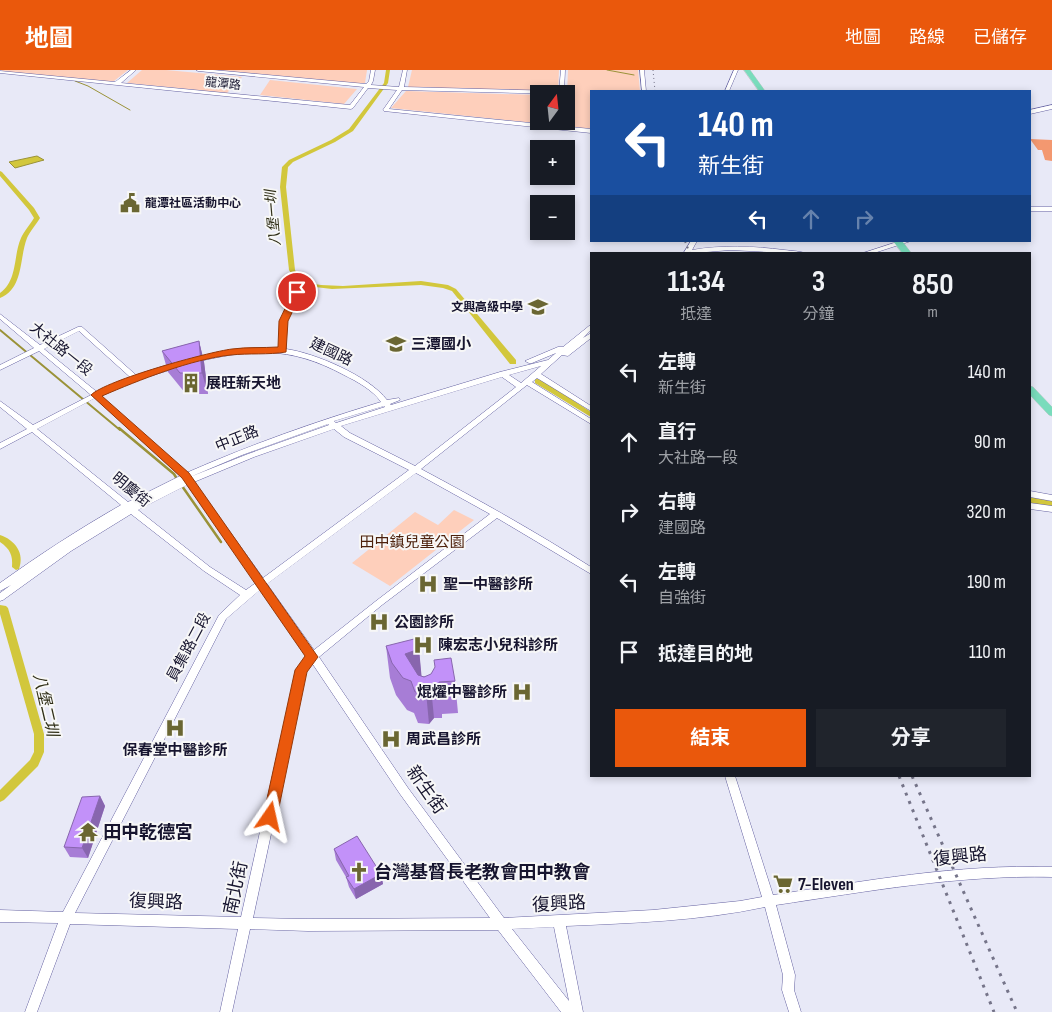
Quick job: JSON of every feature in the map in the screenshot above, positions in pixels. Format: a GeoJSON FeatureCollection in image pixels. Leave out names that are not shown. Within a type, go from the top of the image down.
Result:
{"type":"FeatureCollection","features":[{"type":"Feature","properties":{"kind":"main road"},"geometry":{"type":"LineString","coordinates":[[747,70],[761,90]]}},
{"type":"Feature","properties":{"kind":"main road"},"geometry":{"type":"LineString","coordinates":[[1031,390],[1052,413]]}},
{"type":"Feature","properties":{"kind":"street"},"geometry":{"type":"LineString","coordinates":[[116,83],[134,70]]}},
{"type":"Feature","properties":{"kind":"street"},"geometry":{"type":"LineString","coordinates":[[198,70],[367,86],[559,93],[562,92],[563,70]]}},
{"type":"Feature","properties":{"kind":"street"},"geometry":{"type":"LineString","coordinates":[[367,86],[373,70]]}},
{"type":"Feature","properties":{"kind":"street"},"geometry":{"type":"LineString","coordinates":[[405,70],[401,88],[386,110],[590,130]]}},
{"type":"Feature","properties":{"kind":"street"},"geometry":{"type":"LineString","coordinates":[[642,70],[644,90]]}},
{"type":"Feature","properties":{"kind":"street"},"geometry":{"type":"LineString","coordinates":[[727,90],[736,70]]}},
{"type":"Feature","properties":{"kind":"street","name":"龍潭路"},"geometry":{"type":"LineString","coordinates":[[2,72],[351,107],[367,86]]}},
{"type":"Feature","properties":{"kind":"street"},"geometry":{"type":"LineString","coordinates":[[1031,112],[1052,106]]}},
{"type":"Feature","properties":{"kind":"street"},"geometry":{"type":"LineString","coordinates":[[1031,209],[1052,209]]}},
{"type":"Feature","properties":{"kind":"street"},"geometry":{"type":"LineString","coordinates":[[695,252],[702,248],[703,242]]}},
{"type":"Feature","properties":{"kind":"street"},"geometry":{"type":"LineString","coordinates":[[869,252],[898,243]]}},
{"type":"Feature","properties":{"kind":"street"},"geometry":{"type":"LineString","coordinates":[[695,252],[763,248],[790,252]]}},
{"type":"Feature","properties":{"kind":"street"},"geometry":{"type":"LineString","coordinates":[[282,350],[284,321],[299,288]]}},
{"type":"Feature","properties":{"kind":"street","name":"大社路一段"},"geometry":{"type":"LineString","coordinates":[[0,316],[96,395],[187,478],[261,584]]}},
{"type":"Feature","properties":{"kind":"street"},"geometry":{"type":"LineString","coordinates":[[0,368],[80,328],[135,378]]}},
{"type":"Feature","properties":{"kind":"street"},"geometry":{"type":"LineString","coordinates":[[526,365],[553,361],[590,328]]}},
{"type":"Feature","properties":{"kind":"street"},"geometry":{"type":"LineString","coordinates":[[590,336],[577,347],[553,361],[536,374],[590,408]]}},
{"type":"Feature","properties":{"kind":"street"},"geometry":{"type":"LineString","coordinates":[[526,365],[570,344]]}},
{"type":"Feature","properties":{"kind":"street","name":"建國路"},"geometry":{"type":"LineString","coordinates":[[0,446],[96,395],[135,378],[211,356],[238,351],[282,350],[300,352],[339,368],[380,397],[388,405]]}},
{"type":"Feature","properties":{"kind":"street","name":"中正路"},"geometry":{"type":"LineString","coordinates":[[0,598],[6,587],[130,507],[187,478],[331,422],[526,365]]}},
{"type":"Feature","properties":{"kind":"street"},"geometry":{"type":"LineString","coordinates":[[505,371],[590,421]]}},
{"type":"Feature","properties":{"kind":"street","name":"員集路二段"},"geometry":{"type":"LineString","coordinates":[[31,1012],[66,918],[222,617],[246,595],[416,469],[536,374]]}},
{"type":"Feature","properties":{"kind":"street","name":"明慶街"},"geometry":{"type":"LineString","coordinates":[[0,403],[207,570],[246,595]]}},
{"type":"Feature","properties":{"kind":"street"},"geometry":{"type":"LineString","coordinates":[[331,422],[347,435],[416,469],[497,514],[590,570]]}},
{"type":"Feature","properties":{"kind":"street"},"geometry":{"type":"LineString","coordinates":[[1031,494],[1052,498]]}},
{"type":"Feature","properties":{"kind":"street"},"geometry":{"type":"LineString","coordinates":[[1031,506],[1052,509]]}},
{"type":"Feature","properties":{"kind":"street","name":"南北街"},"geometry":{"type":"LineString","coordinates":[[226,1012],[301,670],[312,657],[379,603],[497,514]]}},
{"type":"Feature","properties":{"kind":"street","name":"新生街"},"geometry":{"type":"LineString","coordinates":[[261,584],[404,791],[501,924],[569,1012]]}},
{"type":"Feature","properties":{"kind":"street"},"geometry":{"type":"LineString","coordinates":[[730,777],[789,975],[788,990],[795,1012]]}},
{"type":"Feature","properties":{"kind":"street","name":"復興路"},"geometry":{"type":"LineString","coordinates":[[0,916],[143,918],[246,924],[368,926],[501,924],[653,916],[740,907],[768,901],[948,875],[1001,870],[1052,872]]}},
{"type":"Feature","properties":{"kind":"street"},"geometry":{"type":"LineString","coordinates":[[559,921],[577,1012]]}},
{"type":"Feature","properties":{"kind":"green space"},"geometry":{"type":"Polygon","coordinates":[[[2,70],[128,70],[114,81],[108,82],[3,72],[2,70]]]}},
{"type":"Feature","properties":{"kind":"green space"},"geometry":{"type":"Polygon","coordinates":[[[142,70],[166,70],[242,77],[227,93],[127,83],[142,70]]]}},
{"type":"Feature","properties":{"kind":"green space"},"geometry":{"type":"Polygon","coordinates":[[[218,70],[367,70],[365,83],[357,84],[218,70]]]}},
{"type":"Feature","properties":{"kind":"green space"},"geometry":{"type":"Polygon","coordinates":[[[412,70],[559,70],[558,85],[530,85],[530,91],[408,87],[412,70]]]}},
{"type":"Feature","properties":{"kind":"green space"},"geometry":{"type":"Polygon","coordinates":[[[568,70],[638,70],[640,90],[590,90],[590,129],[575,127],[575,85],[567,85],[568,70]]]}},
{"type":"Feature","properties":{"kind":"green space"},"geometry":{"type":"Polygon","coordinates":[[[270,80],[357,89],[344,104],[260,95],[270,80]]]}},
{"type":"Feature","properties":{"kind":"green space"},"geometry":{"type":"Polygon","coordinates":[[[406,91],[530,95],[530,123],[391,108],[406,91]]]}},
{"type":"Feature","properties":{"kind":"green space","name":"田中鎮兒童公園"},"geometry":{"type":"Polygon","coordinates":[[[454,510],[474,520],[390,586],[352,563],[415,512],[438,525],[454,510]]]}},
{"type":"Feature","properties":{"kind":"shaded area"},"geometry":{"type":"Polygon","coordinates":[[[1031,139],[1052,140],[1052,161],[1045,160],[1042,150],[1038,150],[1031,139]]]}},
{"type":"Feature","properties":{"kind":"shaded area"},"geometry":{"type":"Polygon","coordinates":[[[37,156],[44,160],[15,168],[9,162],[37,156]]]}},
{"type":"Feature","properties":{"kind":"building"},"geometry":{"type":"Polygon","coordinates":[[[199,341],[202,373],[180,373],[162,351],[199,341]]]}},
{"type":"Feature","properties":{"kind":"building"},"geometry":{"type":"Polygon","coordinates":[[[414,639],[419,649],[405,654],[418,675],[424,677],[431,674],[435,667],[434,660],[451,658],[455,681],[439,682],[439,686],[431,687],[426,692],[415,692],[411,681],[403,678],[392,663],[386,646],[414,639]]]}},
{"type":"Feature","properties":{"kind":"building"},"geometry":{"type":"Polygon","coordinates":[[[100,796],[82,848],[64,847],[82,797],[100,796]]]}},
{"type":"Feature","properties":{"kind":"building","name":"台灣基督長老教會田中教會"},"geometry":{"type":"Polygon","coordinates":[[[357,836],[381,874],[354,889],[346,877],[349,876],[334,849],[357,836]]]}},
{"type":"Feature","properties":{"kind":"waterway","name":"八堡一圳"},"geometry":{"type":"LineString","coordinates":[[388,70],[386,83],[351,130],[333,141],[291,161],[285,167],[283,187],[292,270],[300,284],[311,286],[343,288],[429,283],[454,290],[513,362]]}},
{"type":"Feature","properties":{"kind":"waterway"},"geometry":{"type":"LineString","coordinates":[[607,70],[634,75]]}},
{"type":"Feature","properties":{"kind":"waterway"},"geometry":{"type":"LineString","coordinates":[[75,81],[88,86],[130,110]]}},
{"type":"Feature","properties":{"kind":"waterway","name":"八堡二圳"},"geometry":{"type":"LineString","coordinates":[[0,173],[32,209],[37,218],[21,246],[12,285],[0,296]]}},
{"type":"Feature","properties":{"kind":"waterway"},"geometry":{"type":"LineString","coordinates":[[0,330],[120,430]]}},
{"type":"Feature","properties":{"kind":"waterway","name":"八堡一圳"},"geometry":{"type":"LineString","coordinates":[[538,381],[590,414]]}},
{"type":"Feature","properties":{"kind":"waterway"},"geometry":{"type":"LineString","coordinates":[[119,428],[174,474],[177,479]]}},
{"type":"Feature","properties":{"kind":"waterway"},"geometry":{"type":"LineString","coordinates":[[182,486],[221,542]]}},
{"type":"Feature","properties":{"kind":"waterway","name":"八堡一圳"},"geometry":{"type":"LineString","coordinates":[[1031,500],[1052,504]]}},
{"type":"Feature","properties":{"kind":"waterway","name":"八堡二圳"},"geometry":{"type":"LineString","coordinates":[[0,538],[14,549],[17,557],[16,567]]}},
{"type":"Feature","properties":{"kind":"waterway","name":"八堡二圳"},"geometry":{"type":"LineString","coordinates":[[0,797],[34,763],[39,752],[39,734],[3,608]]}},
{"type":"Feature","properties":{"kind":"railway"},"geometry":{"type":"LineString","coordinates":[[653,70],[655,90]]}},
{"type":"Feature","properties":{"kind":"railway"},"geometry":{"type":"LineString","coordinates":[[685,242],[689,252]]}},
{"type":"Feature","properties":{"kind":"railway"},"geometry":{"type":"LineString","coordinates":[[899,777],[994,1012]]}},
{"type":"Feature","properties":{"kind":"railway"},"geometry":{"type":"LineString","coordinates":[[912,777],[1017,1012]]}},
{"type":"Feature","properties":{"kind":"place","name":"龍潭社區活動中心"},"geometry":{"type":"Point","coordinates":[130,203]}},
{"type":"Feature","properties":{"kind":"place","name":"文興高級中學"},"geometry":{"type":"Point","coordinates":[538,307]}},
{"type":"Feature","properties":{"kind":"place","name":"三潭國小"},"geometry":{"type":"Point","coordinates":[396,344]}},
{"type":"Feature","properties":{"kind":"place","name":"展旺新天地"},"geometry":{"type":"Point","coordinates":[191,383]}},
{"type":"Feature","properties":{"kind":"place","name":"聖一中醫診所"},"geometry":{"type":"Point","coordinates":[428,584]}},
{"type":"Feature","properties":{"kind":"place","name":"公園診所"},"geometry":{"type":"Point","coordinates":[379,622]}},
{"type":"Feature","properties":{"kind":"place","name":"陳宏志小兒科診所"},"geometry":{"type":"Point","coordinates":[423,645]}},
{"type":"Feature","properties":{"kind":"place","name":"焜燿中醫診所"},"geometry":{"type":"Point","coordinates":[522,692]}},
{"type":"Feature","properties":{"kind":"place","name":"保春堂中醫診所"},"geometry":{"type":"Point","coordinates":[175,728]}},
{"type":"Feature","properties":{"kind":"place","name":"周武昌診所"},"geometry":{"type":"Point","coordinates":[391,739]}},
{"type":"Feature","properties":{"kind":"place","name":"田中乾德宮"},"geometry":{"type":"Point","coordinates":[88,832]}},
{"type":"Feature","properties":{"kind":"place","name":"台灣基督長老教會田中教會"},"geometry":{"type":"Point","coordinates":[359,872]}},
{"type":"Feature","properties":{"kind":"place","name":"7-Eleven"},"geometry":{"type":"Point","coordinates":[783,884]}},
{"type":"Feature","properties":{"kind":"route"},"geometry":{"type":"LineString","coordinates":[[270,817],[301,670],[312,657],[284,614],[185,476],[96,395],[135,378],[190,361],[231,352],[282,350],[284,321],[297,292]]}}]}
